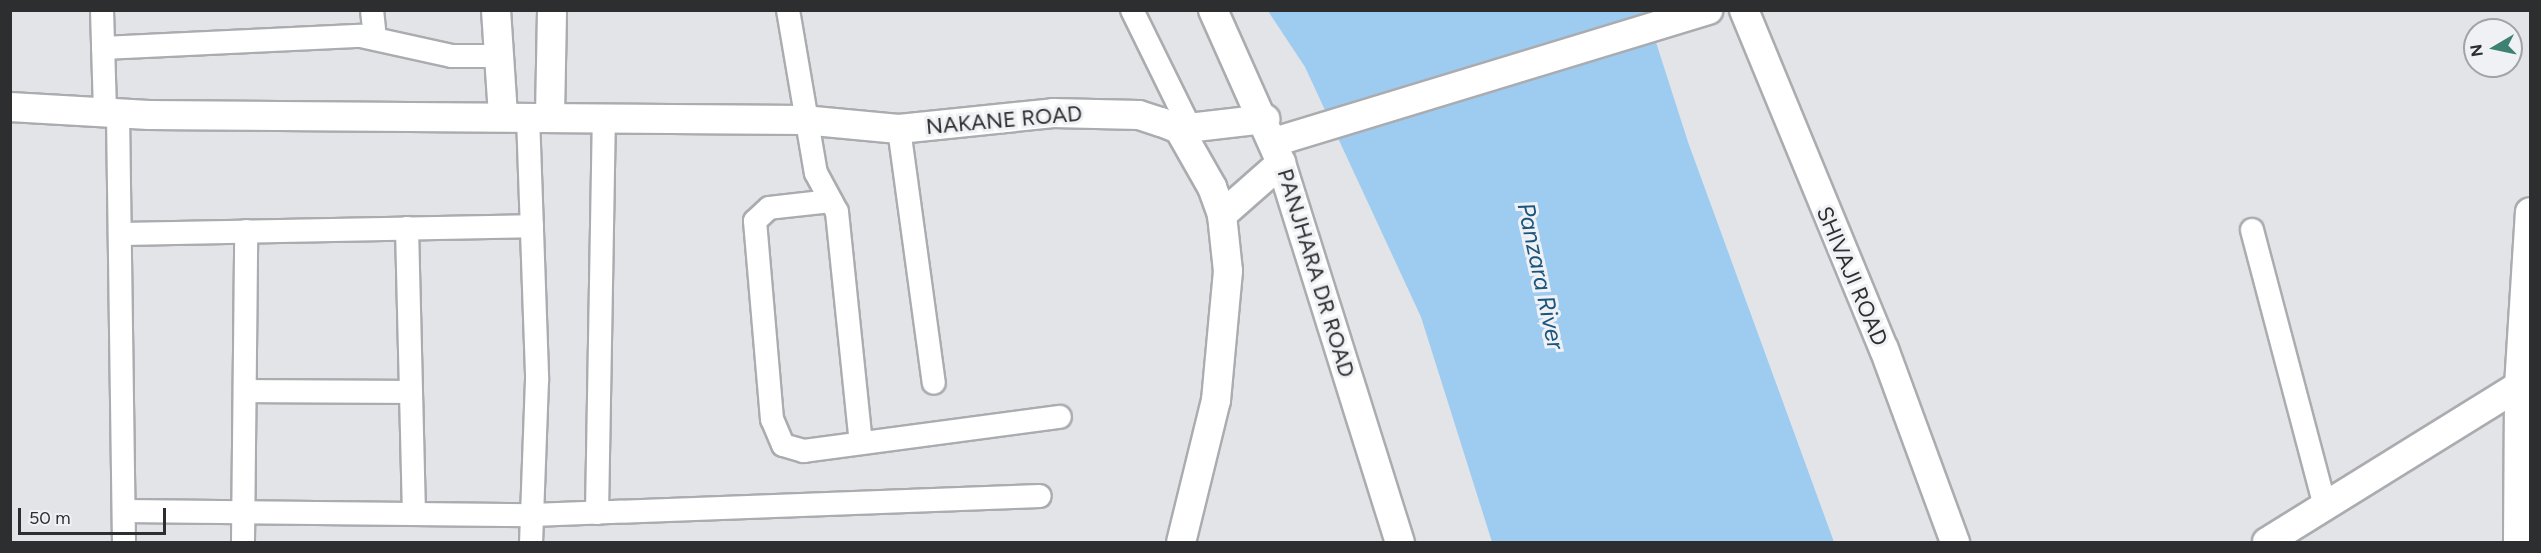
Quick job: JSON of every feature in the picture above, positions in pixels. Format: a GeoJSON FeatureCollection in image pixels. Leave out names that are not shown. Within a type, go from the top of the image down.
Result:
{"type":"FeatureCollection","features":[{"type":"Feature","properties":{"kind":"street"},"geometry":{"type":"LineString","coordinates":[[102,10],[103,48],[111,113],[120,234],[124,543]]}},
{"type":"Feature","properties":{"kind":"street"},"geometry":{"type":"LineString","coordinates":[[372,10],[375,37]]}},
{"type":"Feature","properties":{"kind":"street"},"geometry":{"type":"LineString","coordinates":[[496,10],[501,56],[527,116]]}},
{"type":"Feature","properties":{"kind":"street"},"geometry":{"type":"LineString","coordinates":[[531,543],[537,380],[527,116],[552,10]]}},
{"type":"Feature","properties":{"kind":"street"},"geometry":{"type":"LineString","coordinates":[[788,10],[803,120],[818,185],[837,212],[861,443]]}},
{"type":"Feature","properties":{"kind":"street"},"geometry":{"type":"LineString","coordinates":[[1132,10],[1222,216],[1228,271],[1216,400],[1180,543]]}},
{"type":"Feature","properties":{"kind":"street","name":"PANJHARA DR ROAD"},"geometry":{"type":"LineString","coordinates":[[1213,10],[1273,141],[1400,543]]}},
{"type":"Feature","properties":{"kind":"street"},"geometry":{"type":"LineString","coordinates":[[1184,128],[1273,141],[1708,10]]}},
{"type":"Feature","properties":{"kind":"street","name":"SHIVAJI ROAD"},"geometry":{"type":"LineString","coordinates":[[1744,10],[1884,349],[1955,543]]}},
{"type":"Feature","properties":{"kind":"street"},"geometry":{"type":"LineString","coordinates":[[103,48],[375,37],[452,56],[501,56]]}},
{"type":"Feature","properties":{"kind":"street","name":"NAKANE ROAD"},"geometry":{"type":"LineString","coordinates":[[10,107],[111,113],[803,120],[899,129],[1102,113],[1139,115],[1184,128]]}},
{"type":"Feature","properties":{"kind":"street"},"geometry":{"type":"LineString","coordinates":[[597,513],[604,118]]}},
{"type":"Feature","properties":{"kind":"street"},"geometry":{"type":"LineString","coordinates":[[899,129],[934,383]]}},
{"type":"Feature","properties":{"kind":"street"},"geometry":{"type":"LineString","coordinates":[[1222,216],[1273,141]]}},
{"type":"Feature","properties":{"kind":"street"},"geometry":{"type":"LineString","coordinates":[[831,201],[769,208],[755,221],[772,419],[783,445],[791,449],[861,443],[1060,417]]}},
{"type":"Feature","properties":{"kind":"street"},"geometry":{"type":"LineString","coordinates":[[2518,543],[2519,386],[2530,212]]}},
{"type":"Feature","properties":{"kind":"street"},"geometry":{"type":"LineString","coordinates":[[120,234],[532,226]]}},
{"type":"Feature","properties":{"kind":"street"},"geometry":{"type":"LineString","coordinates":[[407,228],[414,514]]}},
{"type":"Feature","properties":{"kind":"street"},"geometry":{"type":"LineString","coordinates":[[2252,230],[2325,507]]}},
{"type":"Feature","properties":{"kind":"street"},"geometry":{"type":"LineString","coordinates":[[243,543],[246,231]]}},
{"type":"Feature","properties":{"kind":"street"},"geometry":{"type":"LineString","coordinates":[[2267,543],[2519,386]]}},
{"type":"Feature","properties":{"kind":"street"},"geometry":{"type":"LineString","coordinates":[[245,391],[411,392]]}},
{"type":"Feature","properties":{"kind":"street"},"geometry":{"type":"LineString","coordinates":[[124,511],[532,515],[1040,496]]}},
{"type":"Feature","properties":{"kind":"water","name":"Panzara River"},"geometry":{"type":"Polygon","coordinates":[[[1268,11],[1646,11],[1688,142],[1834,542],[1492,542],[1421,317],[1305,67],[1268,11]]]}}]}
